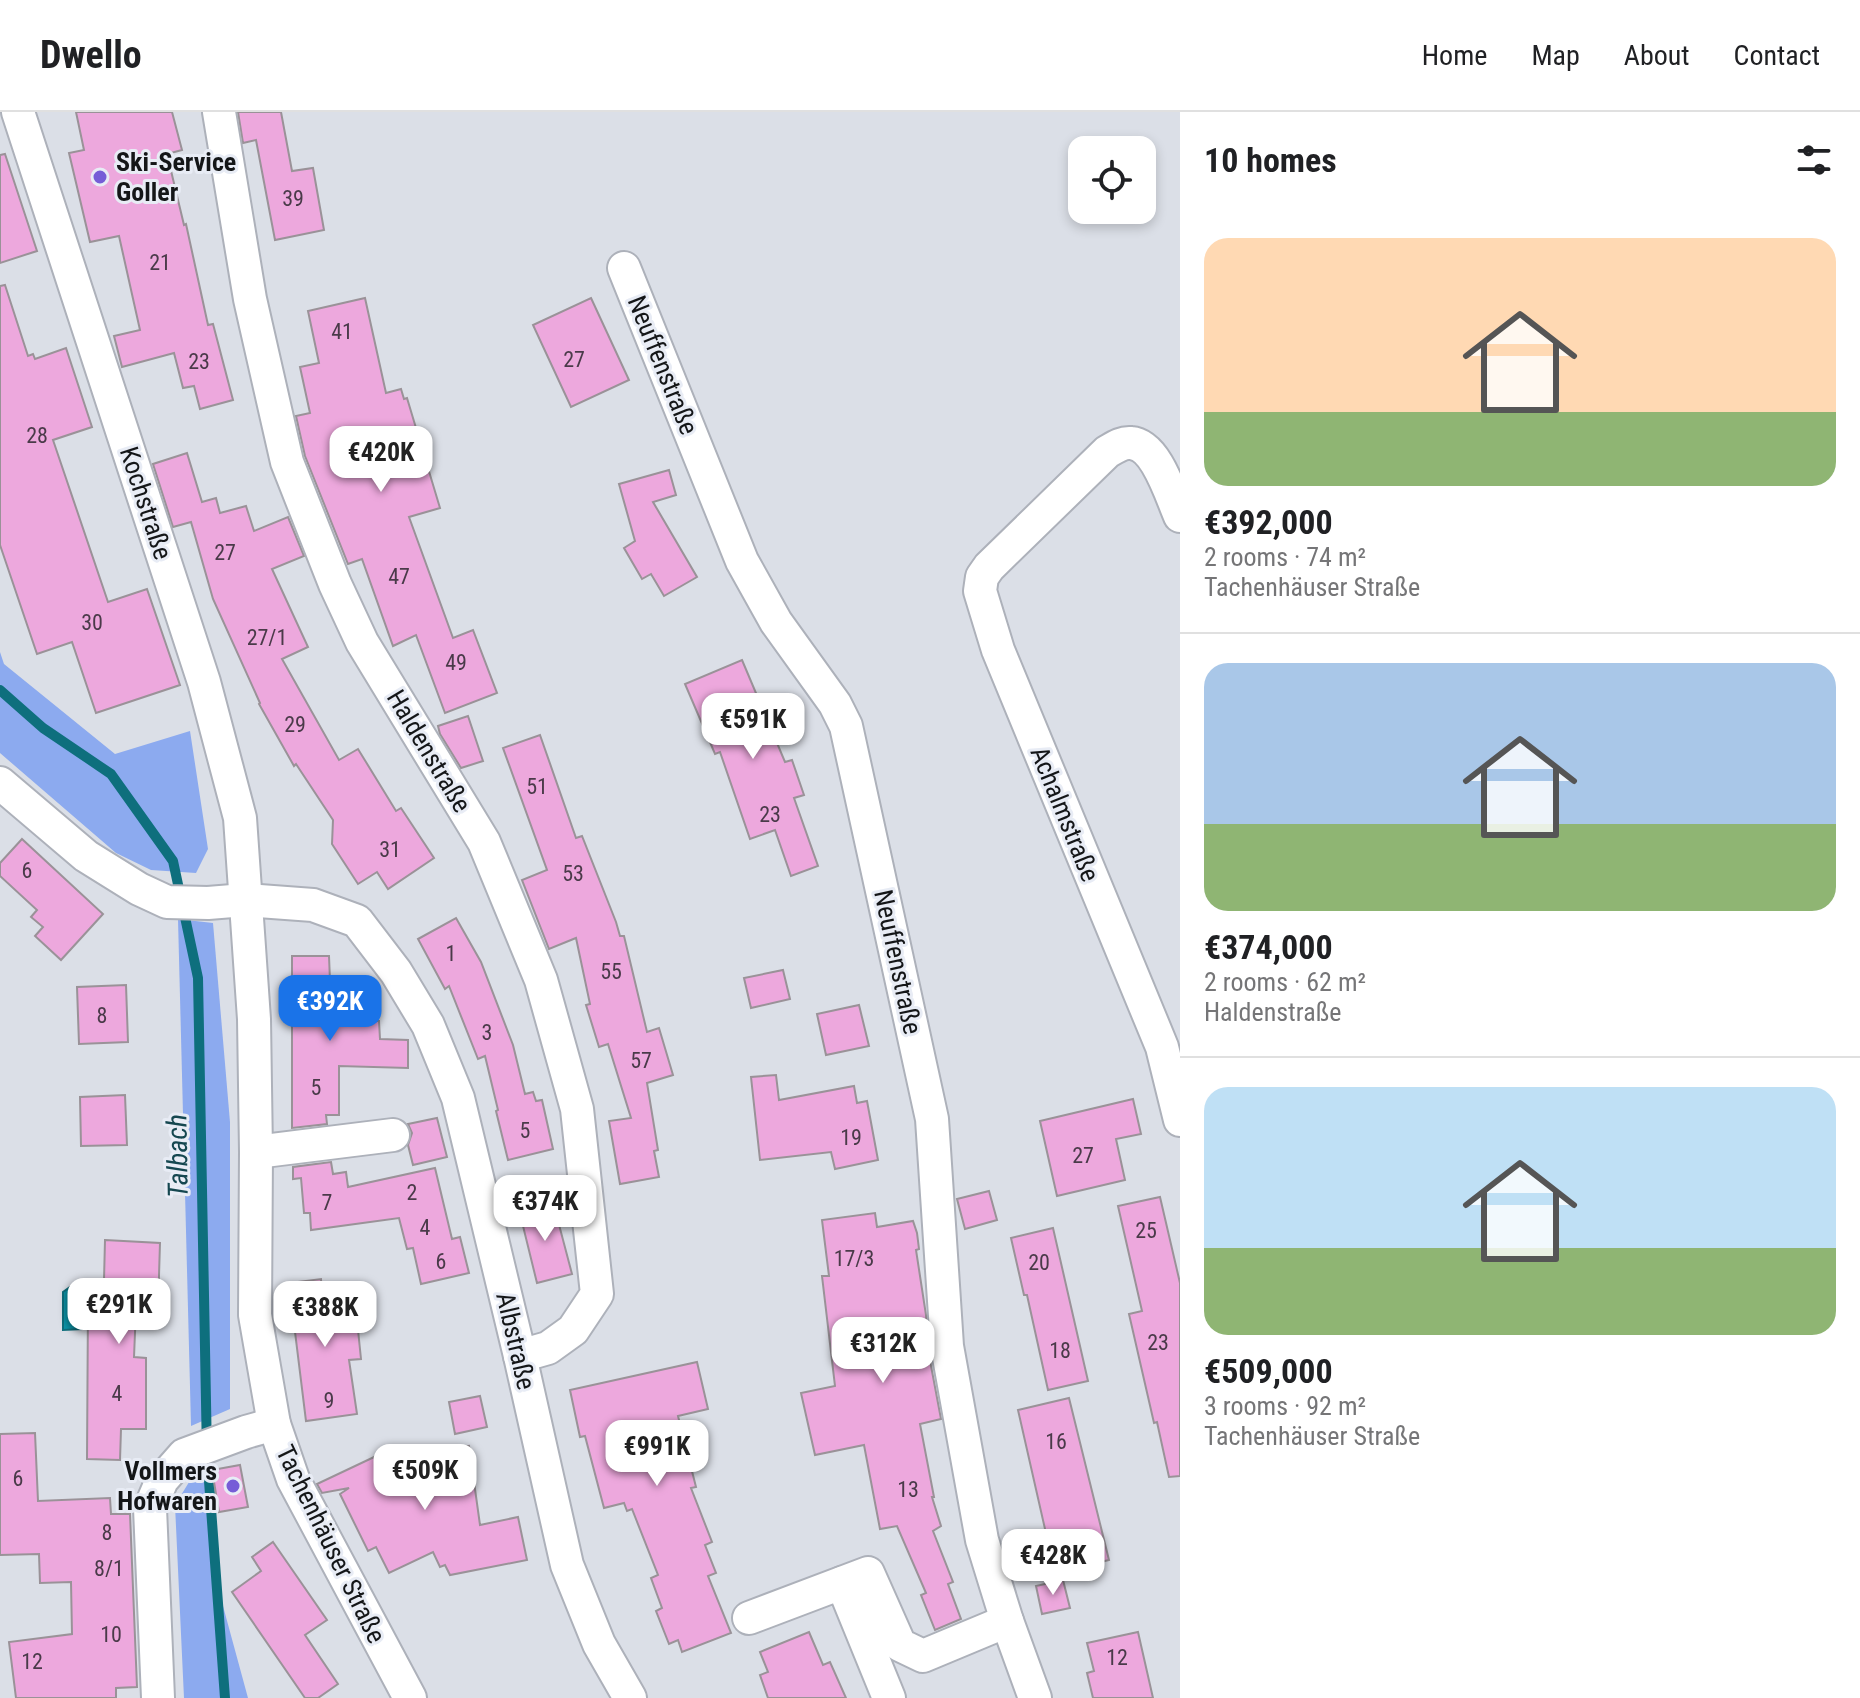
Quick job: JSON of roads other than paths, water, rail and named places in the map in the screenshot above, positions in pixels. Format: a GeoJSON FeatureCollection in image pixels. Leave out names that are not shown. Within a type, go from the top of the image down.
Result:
{"type":"FeatureCollection","features":[{"type":"Feature","properties":{"kind":"street","name":"Kochstraße"},"geometry":{"type":"LineString","coordinates":[[18,112],[204,682],[240,818],[245,900]]}},
{"type":"Feature","properties":{"kind":"street","name":"Haldenstraße"},"geometry":{"type":"LineString","coordinates":[[219,112],[250,299],[287,462],[335,584],[362,642],[484,842],[541,980],[577,1109],[597,1294],[573,1330],[548,1348],[520,1356]]}},
{"type":"Feature","properties":{"kind":"street","name":"Neuffenstraße"},"geometry":{"type":"LineString","coordinates":[[624,268],[742,561],[776,622],[835,704],[846,726],[932,1119],[947,1346],[982,1540],[1035,1698]]}},
{"type":"Feature","properties":{"kind":"street","name":"Achalmstraße"},"geometry":{"type":"LineString","coordinates":[[1180,516],[1152,456],[1132,443],[1118,445],[1107,452],[989,567],[982,577],[980,591],[998,650],[1162,1047],[1180,1120]]}},
{"type":"Feature","properties":{"kind":"street"},"geometry":{"type":"LineString","coordinates":[[0,783],[86,856],[139,889],[167,902],[245,900]]}},
{"type":"Feature","properties":{"kind":"street","name":"Tachenhäuser Straße"},"geometry":{"type":"LineString","coordinates":[[245,900],[254,1019],[255,1315],[260,1428],[293,1479],[410,1698]]}},
{"type":"Feature","properties":{"kind":"street","name":"Albstraße"},"geometry":{"type":"LineString","coordinates":[[245,900],[313,905],[357,921],[396,972],[428,1025],[458,1098],[567,1565],[599,1644],[630,1698]]}},
{"type":"Feature","properties":{"kind":"street"},"geometry":{"type":"LineString","coordinates":[[256,1152],[393,1135]]}},
{"type":"Feature","properties":{"kind":"street"},"geometry":{"type":"LineString","coordinates":[[158,1698],[150,1508],[162,1480],[184,1455],[260,1428]]}},
{"type":"Feature","properties":{"kind":"street"},"geometry":{"type":"LineString","coordinates":[[749,1618],[868,1573],[900,1645],[923,1656],[1007,1621]]}},
{"type":"Feature","properties":{"kind":"street"},"geometry":{"type":"LineString","coordinates":[[842,1583],[889,1698]]}},
{"type":"Feature","properties":{"kind":"waterway","name":"Talbach"},"geometry":{"type":"LineString","coordinates":[[0,690],[43,728],[111,774],[173,861],[198,978],[207,1454],[225,1698]]}},
{"type":"Feature","properties":{"kind":"place","name":"Ski-Service Goller"},"geometry":{"type":"Point","coordinates":[100,177]}},
{"type":"Feature","properties":{"kind":"place","name":"Vollmers Hofwaren"},"geometry":{"type":"Point","coordinates":[233,1486]}}]}
